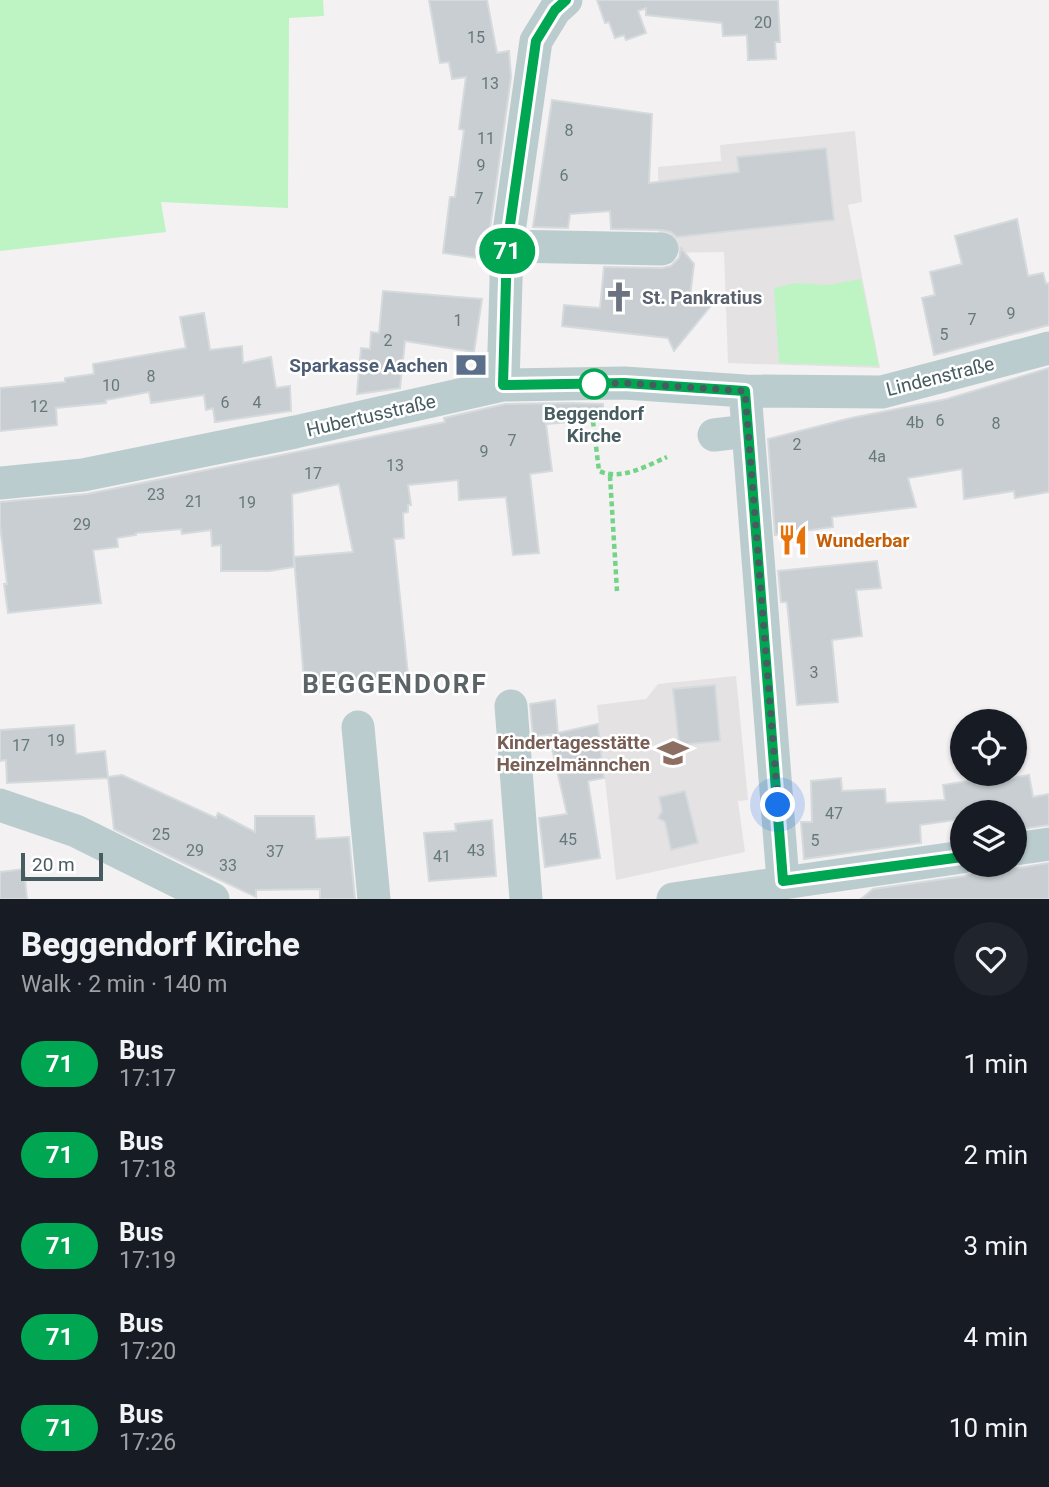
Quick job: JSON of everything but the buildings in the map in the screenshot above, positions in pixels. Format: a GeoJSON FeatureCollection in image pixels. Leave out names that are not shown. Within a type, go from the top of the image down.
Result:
{"type":"FeatureCollection","features":[{"type":"Feature","properties":{"kind":"street"},"geometry":{"type":"LineString","coordinates":[[503,385],[507,246],[536,41],[555,10],[566,0]]}},
{"type":"Feature","properties":{"kind":"street"},"geometry":{"type":"LineString","coordinates":[[507,246],[662,249]]}},
{"type":"Feature","properties":{"kind":"street","name":"Lindenstraße"},"geometry":{"type":"LineString","coordinates":[[745,391],[882,393],[1049,348]]}},
{"type":"Feature","properties":{"kind":"street","name":"Hubertusstraße"},"geometry":{"type":"LineString","coordinates":[[0,483],[83,475],[295,432],[503,385],[624,383],[745,391]]}},
{"type":"Feature","properties":{"kind":"street"},"geometry":{"type":"LineString","coordinates":[[745,391],[783,881]]}},
{"type":"Feature","properties":{"kind":"street"},"geometry":{"type":"LineString","coordinates":[[715,435],[748,431]]}},
{"type":"Feature","properties":{"kind":"street"},"geometry":{"type":"LineString","coordinates":[[511,706],[526,899]]}},
{"type":"Feature","properties":{"kind":"street"},"geometry":{"type":"LineString","coordinates":[[358,727],[374,899]]}},
{"type":"Feature","properties":{"kind":"street"},"geometry":{"type":"LineString","coordinates":[[0,805],[76,831],[213,899]]}},
{"type":"Feature","properties":{"kind":"street"},"geometry":{"type":"LineString","coordinates":[[1027,848],[1049,845]]}},
{"type":"Feature","properties":{"kind":"street"},"geometry":{"type":"LineString","coordinates":[[683,898],[783,881],[950,859]]}},
{"type":"Feature","properties":{"kind":"street"},"geometry":{"type":"LineString","coordinates":[[835,874],[857,899]]}},
{"type":"Feature","properties":{"kind":"path"},"geometry":{"type":"LineString","coordinates":[[589,384],[599,471],[610,476],[631,472],[667,457]]}},
{"type":"Feature","properties":{"kind":"path"},"geometry":{"type":"LineString","coordinates":[[610,476],[617,591]]}},
{"type":"Feature","properties":{"kind":"shaded area"},"geometry":{"type":"Polygon","coordinates":[[[855,131],[862,202],[848,205],[880,368],[728,363],[724,252],[659,253],[658,167],[721,161],[720,145],[855,131]]]}},
{"type":"Feature","properties":{"kind":"shaded area","name":"Kindertagesstätte Heinzelmännchen"},"geometry":{"type":"Polygon","coordinates":[[[736,676],[748,800],[738,801],[745,852],[616,880],[597,705],[646,699],[658,684],[736,676]]]}},
{"type":"Feature","properties":{"kind":"green space"},"geometry":{"type":"Polygon","coordinates":[[[0,0],[323,0],[324,16],[289,18],[288,208],[161,202],[166,232],[0,251],[0,0]]]}},
{"type":"Feature","properties":{"kind":"green space"},"geometry":{"type":"Polygon","coordinates":[[[861,279],[879,366],[779,363],[774,288],[796,283],[828,285],[861,279]]]}},
{"type":"Feature","properties":{"kind":"bus line","name":"71"},"geometry":{"type":"LineString","coordinates":[[566,0],[555,10],[536,41],[507,246],[503,385],[624,383],[745,391],[783,881],[950,859]]}},
{"type":"Feature","properties":{"kind":"place","name":"St. Pankratius"},"geometry":{"type":"Point","coordinates":[619,297]}},
{"type":"Feature","properties":{"kind":"place","name":"Sparkasse Aachen"},"geometry":{"type":"Point","coordinates":[471,365]}},
{"type":"Feature","properties":{"kind":"place","name":"Beggendorf Kirche"},"geometry":{"type":"Point","coordinates":[594,384]}},
{"type":"Feature","properties":{"kind":"place","name":"Wunderbar"},"geometry":{"type":"Point","coordinates":[793,540]}},
{"type":"Feature","properties":{"kind":"place","name":"Kindertagesstätte Heinzelmännchen"},"geometry":{"type":"Point","coordinates":[673,753]}},
{"type":"Feature","properties":{"kind":"district","name":"BEGGENDORF"},"geometry":{"type":"Point","coordinates":[395,684]}},
{"type":"Feature","properties":{"kind":"route"},"geometry":{"type":"LineString","coordinates":[[594,384],[624,383],[745,391],[778,805]]}}]}
